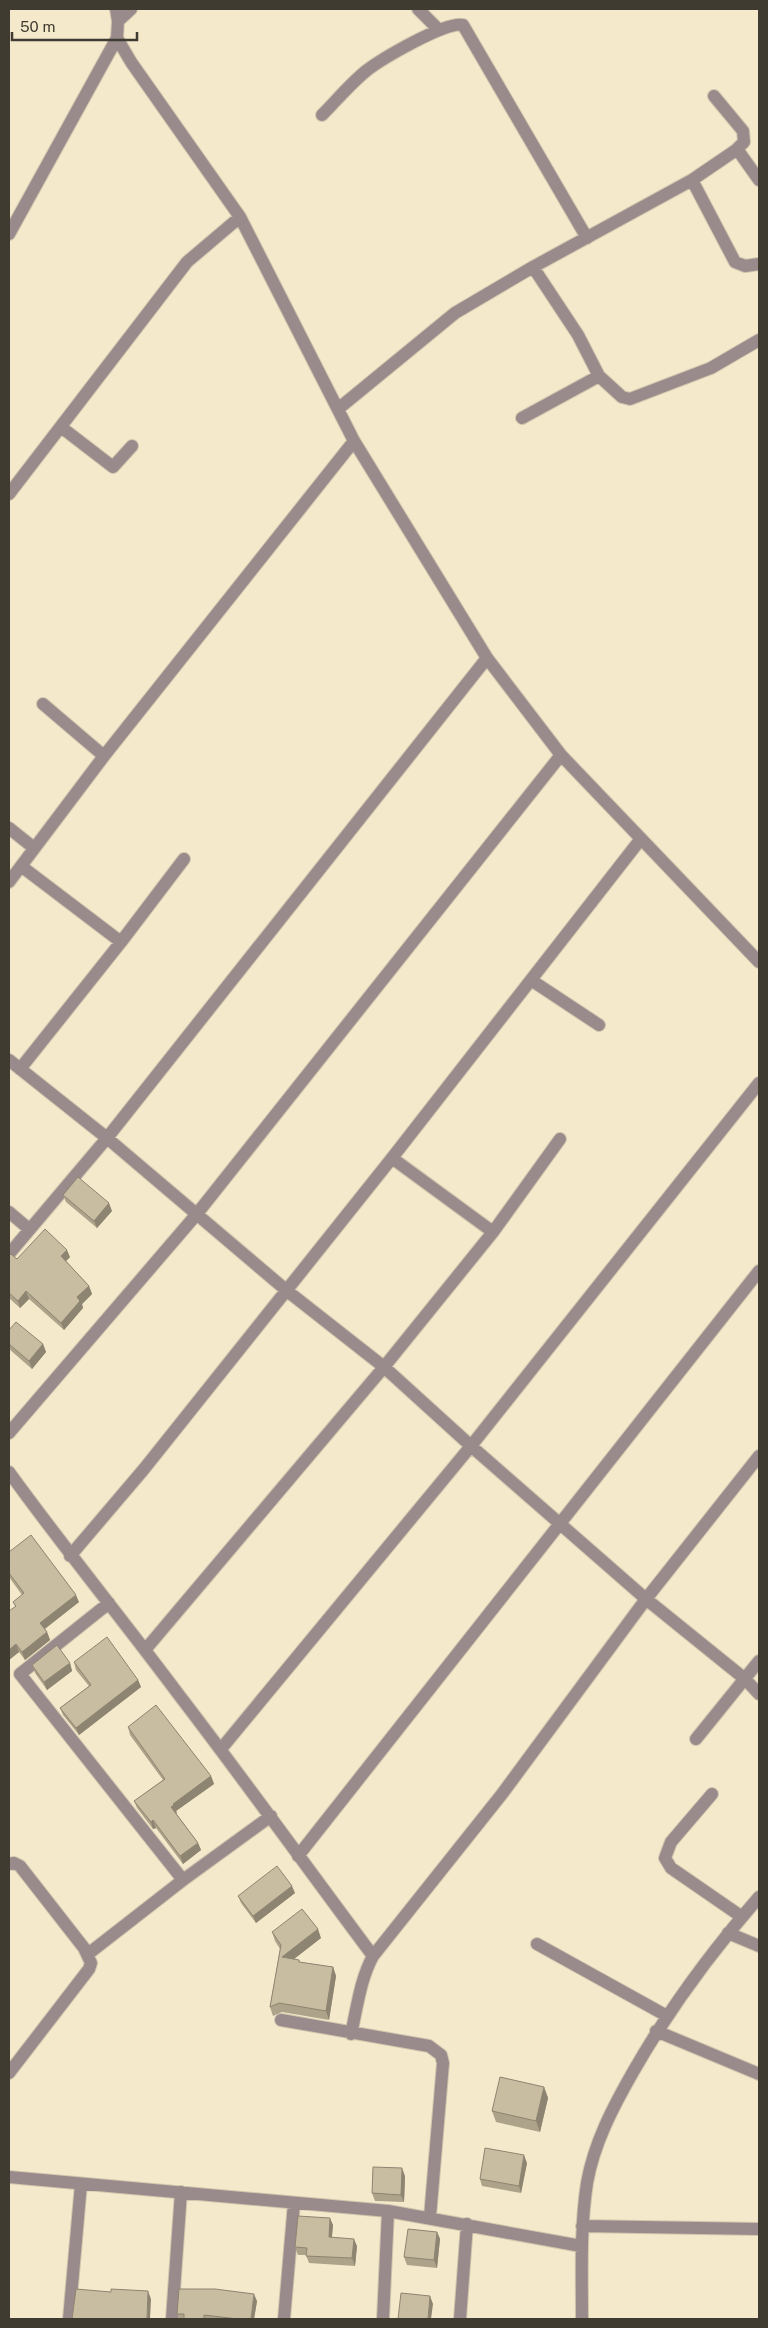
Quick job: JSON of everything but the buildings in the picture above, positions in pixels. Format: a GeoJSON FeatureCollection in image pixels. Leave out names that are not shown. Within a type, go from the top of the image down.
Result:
{"type":"FeatureCollection","features":[{"type":"Feature","properties":{"kind":"street"},"geometry":{"type":"LineString","coordinates":[[9,234],[116,38],[117,15],[131,9]]}},
{"type":"Feature","properties":{"kind":"street"},"geometry":{"type":"LineString","coordinates":[[418,9],[438,29]]}},
{"type":"Feature","properties":{"kind":"street"},"geometry":{"type":"LineString","coordinates":[[322,115],[367,70],[438,29],[456,24],[463,25],[587,238]]}},
{"type":"Feature","properties":{"kind":"street"},"geometry":{"type":"LineString","coordinates":[[116,38],[240,217],[354,441],[487,658],[560,755],[640,840],[757,956]]}},
{"type":"Feature","properties":{"kind":"street"},"geometry":{"type":"LineString","coordinates":[[338,409],[455,313],[533,267],[692,180],[737,149],[744,142],[743,131],[714,96]]}},
{"type":"Feature","properties":{"kind":"street"},"geometry":{"type":"LineString","coordinates":[[737,149],[759,180]]}},
{"type":"Feature","properties":{"kind":"street"},"geometry":{"type":"LineString","coordinates":[[692,180],[735,262],[745,266],[759,264]]}},
{"type":"Feature","properties":{"kind":"street"},"geometry":{"type":"LineString","coordinates":[[9,494],[187,262],[240,217]]}},
{"type":"Feature","properties":{"kind":"street"},"geometry":{"type":"LineString","coordinates":[[533,267],[578,335],[599,376],[622,397],[630,398],[711,368],[759,340]]}},
{"type":"Feature","properties":{"kind":"street"},"geometry":{"type":"LineString","coordinates":[[522,418],[599,376]]}},
{"type":"Feature","properties":{"kind":"street"},"geometry":{"type":"LineString","coordinates":[[61,427],[114,467],[132,446]]}},
{"type":"Feature","properties":{"kind":"street"},"geometry":{"type":"LineString","coordinates":[[9,882],[104,756],[354,441]]}},
{"type":"Feature","properties":{"kind":"street"},"geometry":{"type":"LineString","coordinates":[[9,1254],[107,1138],[487,658]]}},
{"type":"Feature","properties":{"kind":"street"},"geometry":{"type":"LineString","coordinates":[[43,704],[104,756]]}},
{"type":"Feature","properties":{"kind":"street"},"geometry":{"type":"LineString","coordinates":[[9,1433],[196,1214],[560,755]]}},
{"type":"Feature","properties":{"kind":"street"},"geometry":{"type":"LineString","coordinates":[[9,828],[34,848]]}},
{"type":"Feature","properties":{"kind":"street"},"geometry":{"type":"LineString","coordinates":[[70,1556],[144,1469],[392,1158],[640,840]]}},
{"type":"Feature","properties":{"kind":"street"},"geometry":{"type":"LineString","coordinates":[[20,1070],[184,859]]}},
{"type":"Feature","properties":{"kind":"street"},"geometry":{"type":"LineString","coordinates":[[21,866],[121,942]]}},
{"type":"Feature","properties":{"kind":"street"},"geometry":{"type":"LineString","coordinates":[[530,980],[599,1025]]}},
{"type":"Feature","properties":{"kind":"street"},"geometry":{"type":"LineString","coordinates":[[9,1060],[107,1138],[286,1290],[384,1366],[470,1446],[560,1525],[646,1599],[745,1679],[759,1694]]}},
{"type":"Feature","properties":{"kind":"street"},"geometry":{"type":"LineString","coordinates":[[221,1749],[470,1446],[759,1083]]}},
{"type":"Feature","properties":{"kind":"street"},"geometry":{"type":"LineString","coordinates":[[146,1650],[384,1366],[493,1232],[560,1139]]}},
{"type":"Feature","properties":{"kind":"street"},"geometry":{"type":"LineString","coordinates":[[392,1158],[493,1232]]}},
{"type":"Feature","properties":{"kind":"street"},"geometry":{"type":"LineString","coordinates":[[9,1212],[29,1229]]}},
{"type":"Feature","properties":{"kind":"street"},"geometry":{"type":"LineString","coordinates":[[298,1856],[759,1271]]}},
{"type":"Feature","properties":{"kind":"street"},"geometry":{"type":"LineString","coordinates":[[351,2034],[361,1987],[373,1956],[502,1794],[646,1599],[759,1456]]}},
{"type":"Feature","properties":{"kind":"street"},"geometry":{"type":"LineString","coordinates":[[9,1472],[70,1556],[146,1650],[221,1749],[373,1956]]}},
{"type":"Feature","properties":{"kind":"street"},"geometry":{"type":"LineString","coordinates":[[109,1603],[20,1674],[183,1880]]}},
{"type":"Feature","properties":{"kind":"street"},"geometry":{"type":"LineString","coordinates":[[696,1739],[759,1661]]}},
{"type":"Feature","properties":{"kind":"street"},"geometry":{"type":"LineString","coordinates":[[712,1794],[671,1842],[665,1858],[671,1868],[742,1917]]}},
{"type":"Feature","properties":{"kind":"street"},"geometry":{"type":"LineString","coordinates":[[88,1954],[183,1880],[271,1816]]}},
{"type":"Feature","properties":{"kind":"street"},"geometry":{"type":"LineString","coordinates":[[9,1864],[14,1863],[20,1866],[88,1954],[91,1963],[89,1969],[9,2074]]}},
{"type":"Feature","properties":{"kind":"street"},"geometry":{"type":"LineString","coordinates":[[582,2319],[582,2226],[588,2181],[608,2116],[667,2016],[728,1933],[759,1897]]}},
{"type":"Feature","properties":{"kind":"street"},"geometry":{"type":"LineString","coordinates":[[728,1933],[759,1946]]}},
{"type":"Feature","properties":{"kind":"street"},"geometry":{"type":"LineString","coordinates":[[537,1944],[667,2016]]}},
{"type":"Feature","properties":{"kind":"street"},"geometry":{"type":"LineString","coordinates":[[281,2020],[351,2034],[429,2046],[441,2055],[443,2062],[430,2217]]}},
{"type":"Feature","properties":{"kind":"street"},"geometry":{"type":"LineString","coordinates":[[656,2032],[759,2074]]}},
{"type":"Feature","properties":{"kind":"street"},"geometry":{"type":"LineString","coordinates":[[9,2176],[388,2211],[430,2217],[581,2246]]}},
{"type":"Feature","properties":{"kind":"street"},"geometry":{"type":"LineString","coordinates":[[68,2319],[82,2184]]}},
{"type":"Feature","properties":{"kind":"street"},"geometry":{"type":"LineString","coordinates":[[172,2319],[181,2192]]}},
{"type":"Feature","properties":{"kind":"street"},"geometry":{"type":"LineString","coordinates":[[284,2319],[294,2203]]}},
{"type":"Feature","properties":{"kind":"street"},"geometry":{"type":"LineString","coordinates":[[382,2319],[388,2211]]}},
{"type":"Feature","properties":{"kind":"street"},"geometry":{"type":"LineString","coordinates":[[460,2319],[467,2224]]}},
{"type":"Feature","properties":{"kind":"street"},"geometry":{"type":"LineString","coordinates":[[582,2226],[759,2229]]}}]}
